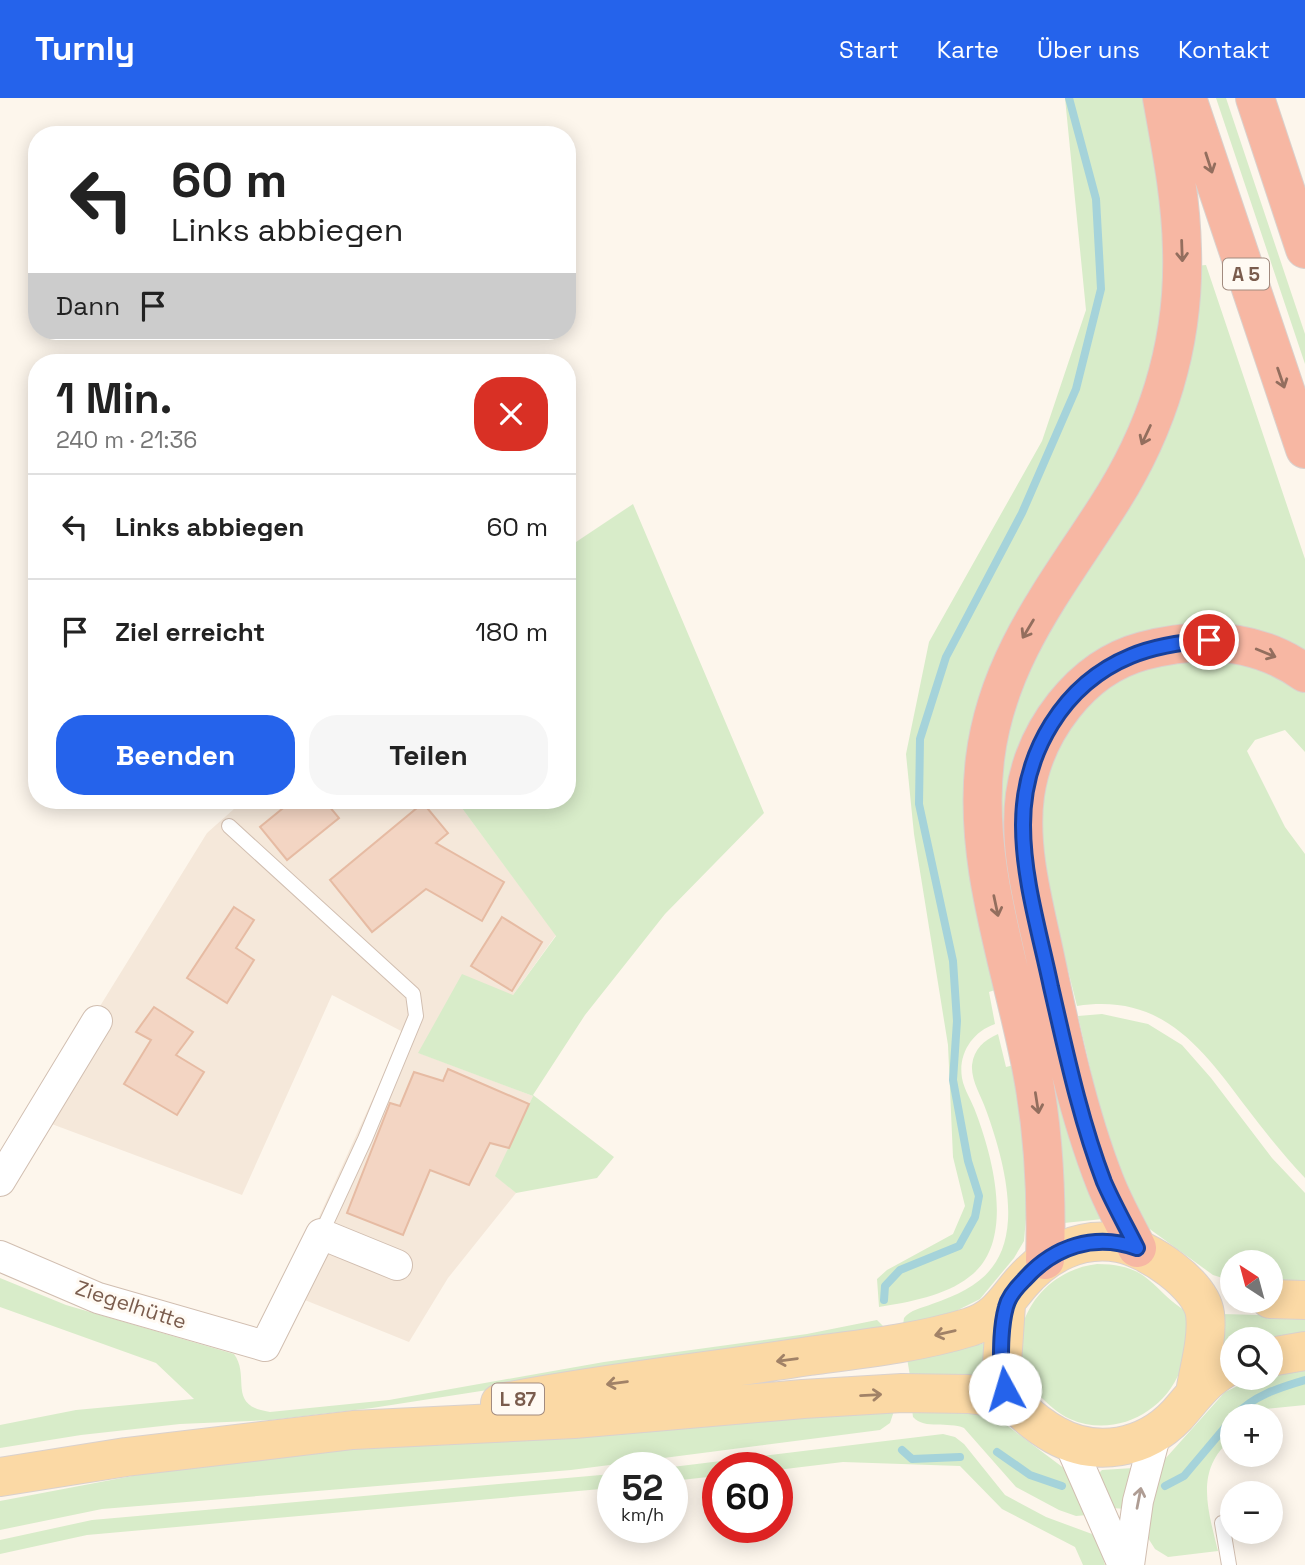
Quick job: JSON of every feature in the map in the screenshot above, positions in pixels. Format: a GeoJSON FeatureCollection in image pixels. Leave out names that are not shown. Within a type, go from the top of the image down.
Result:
{"type":"FeatureCollection","features":[{"type":"Feature","properties":{"kind":"highway"},"geometry":{"type":"LineString","coordinates":[[1137,1248],[1104,1180],[1040,1020],[985,852],[983,804],[985,758],[996,705],[1015,654],[1132,464],[1150,427],[1169,371],[1181,309],[1182,247],[1176,180],[1162,98]]}},
{"type":"Feature","properties":{"kind":"highway","name":"A 5"},"geometry":{"type":"LineString","coordinates":[[1188,98],[1305,449]]}},
{"type":"Feature","properties":{"kind":"highway"},"geometry":{"type":"LineString","coordinates":[[1255,98],[1305,249]]}},
{"type":"Feature","properties":{"kind":"highway"},"geometry":{"type":"LineString","coordinates":[[1045,1260],[1045,1168],[1035,912],[1024,852],[1023,826],[1025,793],[1036,755],[1062,708],[1084,685],[1118,662],[1139,652],[1209,640],[1235,643],[1263,651],[1305,673]]}},
{"type":"Feature","properties":{"kind":"main road"},"geometry":{"type":"LineString","coordinates":[[1195,1393],[1205,1315],[1200,1301],[1168,1267],[1137,1248],[1120,1243],[1094,1242],[1067,1248],[1045,1260],[1019,1285],[1006,1305],[1001,1378],[1019,1407],[1039,1425],[1069,1442],[1096,1448],[1119,1447],[1146,1439],[1177,1414],[1205,1382],[1220,1373]]}},
{"type":"Feature","properties":{"kind":"main road"},"geometry":{"type":"LineString","coordinates":[[1189,1287],[1220,1294]]}},
{"type":"Feature","properties":{"kind":"main road"},"geometry":{"type":"LineString","coordinates":[[1283,1299],[1305,1300]]}},
{"type":"Feature","properties":{"kind":"main road","name":"L 87"},"geometry":{"type":"LineString","coordinates":[[0,1477],[126,1457],[353,1430],[576,1388],[896,1344],[979,1324],[1006,1305]]}},
{"type":"Feature","properties":{"kind":"main road"},"geometry":{"type":"LineString","coordinates":[[1283,1354],[1305,1350]]}},
{"type":"Feature","properties":{"kind":"main road","name":"L 87"},"geometry":{"type":"LineString","coordinates":[[353,1430],[574,1419],[902,1393],[968,1394],[992,1397],[1019,1407]]}},
{"type":"Feature","properties":{"kind":"street"},"geometry":{"type":"LineString","coordinates":[[0,1181],[97,1020]]}},
{"type":"Feature","properties":{"kind":"street"},"geometry":{"type":"LineString","coordinates":[[321,1234],[397,1265]]}},
{"type":"Feature","properties":{"kind":"street","name":"Ziegelhütte"},"geometry":{"type":"LineString","coordinates":[[0,1256],[98,1298],[265,1346],[321,1234]]}},
{"type":"Feature","properties":{"kind":"street"},"geometry":{"type":"LineString","coordinates":[[1129,1565],[1139,1501],[1156,1433]]}},
{"type":"Feature","properties":{"kind":"street"},"geometry":{"type":"LineString","coordinates":[[1069,1442],[1123,1565]]}},
{"type":"Feature","properties":{"kind":"lane"},"geometry":{"type":"LineString","coordinates":[[229,827],[412,994],[416,1016],[365,1139],[321,1234]]}},
{"type":"Feature","properties":{"kind":"lane"},"geometry":{"type":"LineString","coordinates":[[1226,1544],[1229,1565]]}},
{"type":"Feature","properties":{"kind":"shaded area"},"geometry":{"type":"Polygon","coordinates":[[[234,809],[463,809],[556,935],[513,995],[419,1053],[533,1096],[496,1176],[516,1193],[448,1278],[409,1342],[285,1292],[403,1032],[332,995],[242,1195],[49,1123],[34,1113],[207,833],[234,809]]]}},
{"type":"Feature","properties":{"kind":"green space"},"geometry":{"type":"Polygon","coordinates":[[[1065,98],[1144,98],[1171,265],[1145,405],[1004,649],[998,989],[989,992],[995,1024],[973,1038],[965,1052],[961,1069],[963,1082],[983,1132],[994,1176],[996,1222],[992,1243],[983,1262],[959,1284],[926,1297],[879,1307],[877,1279],[887,1270],[953,1234],[965,1206],[953,1157],[948,1045],[914,834],[906,754],[929,642],[1042,441],[1086,310],[1065,98]]]}},
{"type":"Feature","properties":{"kind":"green space"},"geometry":{"type":"Polygon","coordinates":[[[1216,98],[1226,98],[1305,334],[1305,364],[1216,98]]]}},
{"type":"Feature","properties":{"kind":"green space"},"geometry":{"type":"Polygon","coordinates":[[[1206,265],[1305,559],[1305,658],[1209,628],[1035,728],[1035,1008],[1009,890],[999,809],[1008,717],[1054,612],[1194,266],[1206,265]]]}},
{"type":"Feature","properties":{"kind":"green space"},"geometry":{"type":"Polygon","coordinates":[[[633,504],[764,813],[665,914],[585,1015],[533,1095],[614,1157],[597,1178],[516,1193],[495,1176],[533,1096],[418,1053],[462,974],[513,995],[556,936],[463,809],[576,809],[576,542],[633,504]]]}},
{"type":"Feature","properties":{"kind":"green space"},"geometry":{"type":"Polygon","coordinates":[[[1221,653],[1305,687],[1305,752],[1285,730],[1255,740],[1247,751],[1285,827],[1305,854],[1305,1178],[1213,1064],[1176,1029],[1156,1016],[1133,1008],[1107,1004],[1077,1006],[1068,970],[1060,971],[1035,826],[1055,739],[1123,672],[1221,653]]]}},
{"type":"Feature","properties":{"kind":"green space"},"geometry":{"type":"Polygon","coordinates":[[[1102,1014],[1148,1024],[1182,1045],[1211,1078],[1272,1158],[1305,1193],[1305,1283],[1283,1283],[1283,1250],[1220,1250],[1220,1277],[1213,1275],[1140,1222],[1118,1189],[1078,1016],[1102,1014]]]}},
{"type":"Feature","properties":{"kind":"green space"},"geometry":{"type":"Polygon","coordinates":[[[1048,1031],[1103,1219],[1064,1223],[1048,1031]]]}},
{"type":"Feature","properties":{"kind":"green space"},"geometry":{"type":"Polygon","coordinates":[[[998,1034],[1006,1067],[1014,1065],[1030,1172],[1024,1241],[1014,1258],[980,1299],[956,1311],[903,1325],[904,1318],[910,1313],[975,1284],[994,1265],[1006,1237],[1008,1207],[1002,1164],[972,1071],[975,1054],[988,1039],[998,1034]]]}},
{"type":"Feature","properties":{"kind":"green space"},"geometry":{"type":"Polygon","coordinates":[[[1115,1265],[1140,1274],[1189,1313],[1184,1357],[1172,1386],[1149,1410],[1135,1418],[1103,1426],[1086,1424],[1062,1415],[1016,1376],[1022,1327],[1033,1303],[1061,1276],[1084,1266],[1115,1265]]]}},
{"type":"Feature","properties":{"kind":"green space"},"geometry":{"type":"Polygon","coordinates":[[[0,1278],[66,1305],[234,1354],[239,1363],[242,1389],[248,1404],[270,1412],[389,1400],[604,1362],[807,1334],[877,1320],[885,1328],[372,1408],[271,1420],[180,1424],[81,1435],[0,1448],[0,1425],[76,1410],[194,1399],[156,1363],[0,1307],[0,1278]]]}},
{"type":"Feature","properties":{"kind":"green space"},"geometry":{"type":"Polygon","coordinates":[[[1220,1314],[1305,1316],[1305,1334],[1283,1337],[1283,1327],[1220,1327],[1220,1347],[1216,1348],[1220,1314]]]}},
{"type":"Feature","properties":{"kind":"green space"},"geometry":{"type":"Polygon","coordinates":[[[987,1343],[986,1377],[910,1376],[907,1358],[987,1343]]]}},
{"type":"Feature","properties":{"kind":"green space"},"geometry":{"type":"Polygon","coordinates":[[[1305,1367],[1305,1405],[1283,1407],[1283,1404],[1220,1404],[1220,1451],[1212,1463],[1207,1491],[1218,1551],[1168,1557],[1155,1549],[1148,1538],[1151,1482],[1156,1469],[1225,1392],[1283,1390],[1283,1372],[1305,1367]]]}},
{"type":"Feature","properties":{"kind":"green space"},"geometry":{"type":"Polygon","coordinates":[[[895,1408],[890,1423],[880,1430],[688,1455],[688,1452],[597,1452],[597,1467],[102,1509],[0,1530],[0,1501],[148,1473],[276,1455],[895,1408]]]}},
{"type":"Feature","properties":{"kind":"green space"},"geometry":{"type":"Polygon","coordinates":[[[912,1409],[980,1413],[1005,1424],[1069,1472],[1087,1515],[1076,1516],[1059,1510],[1016,1487],[964,1428],[918,1421],[913,1417],[912,1409]]]}},
{"type":"Feature","properties":{"kind":"green space"},"geometry":{"type":"Polygon","coordinates":[[[943,1434],[955,1437],[964,1444],[1005,1495],[1046,1517],[1092,1534],[1098,1542],[1105,1565],[1083,1565],[1075,1547],[1002,1509],[960,1466],[843,1462],[793,1468],[793,1452],[943,1434]]]}},
{"type":"Feature","properties":{"kind":"green space"},"geometry":{"type":"Polygon","coordinates":[[[702,1463],[702,1478],[688,1479],[688,1465],[702,1463]]]}},
{"type":"Feature","properties":{"kind":"green space"},"geometry":{"type":"Polygon","coordinates":[[[1133,1468],[1125,1509],[1113,1508],[1099,1473],[1102,1470],[1133,1468]]]}},
{"type":"Feature","properties":{"kind":"green space"},"geometry":{"type":"Polygon","coordinates":[[[597,1475],[597,1489],[87,1535],[0,1554],[0,1540],[92,1520],[597,1475]]]}},
{"type":"Feature","properties":{"kind":"building"},"geometry":{"type":"Polygon","coordinates":[[[282,809],[332,809],[339,818],[287,860],[260,827],[282,809]]]}},
{"type":"Feature","properties":{"kind":"building"},"geometry":{"type":"Polygon","coordinates":[[[416,809],[428,809],[448,833],[436,843],[504,882],[482,921],[426,889],[372,932],[330,880],[416,809]]]}},
{"type":"Feature","properties":{"kind":"building"},"geometry":{"type":"Polygon","coordinates":[[[234,907],[254,920],[236,948],[254,960],[227,1003],[187,978],[234,907]]]}},
{"type":"Feature","properties":{"kind":"building"},"geometry":{"type":"Polygon","coordinates":[[[502,917],[542,942],[512,991],[471,966],[502,917]]]}},
{"type":"Feature","properties":{"kind":"building"},"geometry":{"type":"Polygon","coordinates":[[[154,1007],[193,1032],[176,1055],[204,1072],[177,1115],[124,1084],[151,1040],[136,1032],[154,1007]]]}},
{"type":"Feature","properties":{"kind":"building"},"geometry":{"type":"Polygon","coordinates":[[[448,1069],[529,1104],[509,1148],[490,1143],[469,1185],[430,1170],[403,1235],[347,1213],[390,1103],[400,1106],[414,1072],[443,1081],[448,1069]]]}},
{"type":"Feature","properties":{"kind":"waterway"},"geometry":{"type":"LineString","coordinates":[[884,1300],[885,1286],[900,1270],[959,1246],[975,1217],[979,1196],[968,1161],[953,1080],[957,1021],[953,961],[919,804],[920,739],[946,657],[1022,513],[1076,389],[1101,289],[1096,199],[1069,98]]}},
{"type":"Feature","properties":{"kind":"waterway"},"geometry":{"type":"LineString","coordinates":[[1249,1404],[1277,1389],[1305,1380]]}},
{"type":"Feature","properties":{"kind":"waterway"},"geometry":{"type":"LineString","coordinates":[[1165,1486],[1184,1476],[1220,1433]]}},
{"type":"Feature","properties":{"kind":"waterway"},"geometry":{"type":"LineString","coordinates":[[902,1450],[912,1459],[960,1457]]}},
{"type":"Feature","properties":{"kind":"waterway"},"geometry":{"type":"LineString","coordinates":[[997,1452],[1030,1475],[1062,1486]]}},
{"type":"Feature","properties":{"kind":"route"},"geometry":{"type":"LineString","coordinates":[[1005,1389],[1001,1378],[1001,1360],[1006,1305],[1019,1285],[1045,1260],[1077,1244],[1107,1241],[1137,1248],[1104,1180],[1085,1121],[1061,1028],[1024,852],[1023,826],[1028,779],[1040,743],[1052,721],[1074,693],[1095,676],[1139,652],[1209,640]]}}]}
